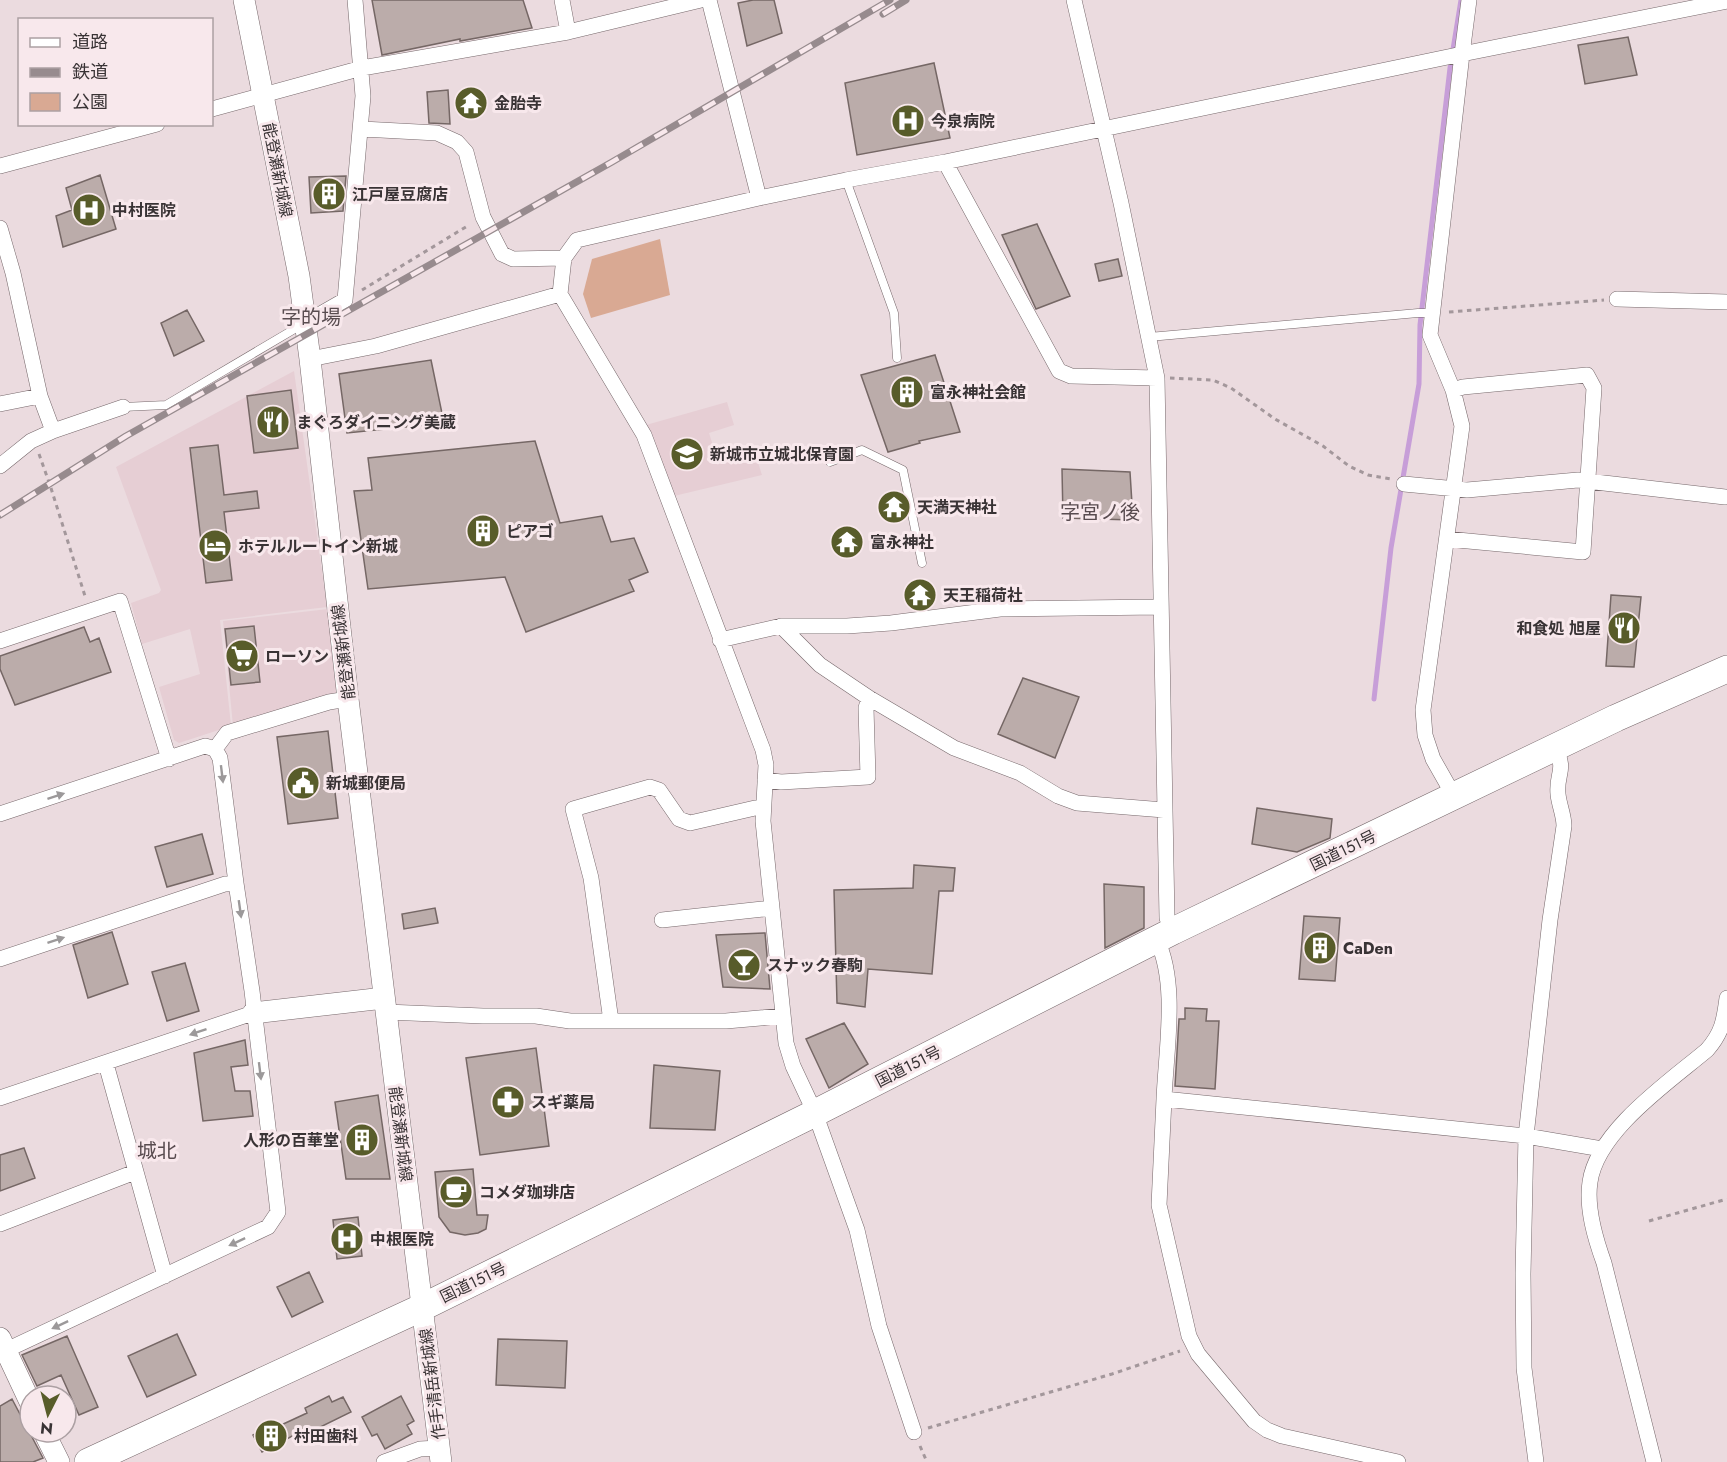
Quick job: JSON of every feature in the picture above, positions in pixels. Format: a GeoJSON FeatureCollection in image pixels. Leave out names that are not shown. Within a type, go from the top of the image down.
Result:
{"type":"FeatureCollection","features":[{"type":"Feature","properties":{"kind":"highway","name":"国道151号"},"geometry":{"type":"LineString","coordinates":[[88,1462],[423,1307],[1165,936],[1555,747],[1727,669]]}},
{"type":"Feature","properties":{"kind":"main road","name":"能登瀬新城線"},"geometry":{"type":"LineString","coordinates":[[244,0],[298,276],[310,359],[348,699],[423,1307]]}},
{"type":"Feature","properties":{"kind":"main road"},"geometry":{"type":"LineString","coordinates":[[253,1013],[385,1005]]}},
{"type":"Feature","properties":{"kind":"main road","name":"作手清岳新城線"},"geometry":{"type":"LineString","coordinates":[[423,1307],[440,1455]]}},
{"type":"Feature","properties":{"kind":"main road"},"geometry":{"type":"LineString","coordinates":[[2,1347],[21,1384]]}},
{"type":"Feature","properties":{"kind":"main road"},"geometry":{"type":"LineString","coordinates":[[50,1444],[59,1462]]}},
{"type":"Feature","properties":{"kind":"street"},"geometry":{"type":"LineString","coordinates":[[305,323],[345,300],[362,129],[362,69],[355,0]]}},
{"type":"Feature","properties":{"kind":"street"},"geometry":{"type":"LineString","coordinates":[[562,0],[568,32]]}},
{"type":"Feature","properties":{"kind":"street"},"geometry":{"type":"LineString","coordinates":[[213,108],[362,69],[568,32],[701,0]]}},
{"type":"Feature","properties":{"kind":"street"},"geometry":{"type":"LineString","coordinates":[[709,0],[759,198]]}},
{"type":"Feature","properties":{"kind":"street"},"geometry":{"type":"LineString","coordinates":[[1074,0],[1104,127],[1157,378],[1164,810],[1168,906],[1163,952],[1170,986],[1159,1205],[1193,1346],[1254,1421],[1282,1436],[1398,1462]]}},
{"type":"Feature","properties":{"kind":"street"},"geometry":{"type":"LineString","coordinates":[[1454,796],[1430,751],[1425,735],[1423,710],[1462,426],[1453,390],[1430,334],[1425,313],[1455,55],[1469,0]]}},
{"type":"Feature","properties":{"kind":"street"},"geometry":{"type":"LineString","coordinates":[[914,1432],[879,1326],[857,1230],[815,1113],[793,1066],[786,1043],[763,808],[766,765],[763,750],[644,435],[560,294],[564,258],[577,240],[759,198],[945,162],[1104,127],[1727,1]]}},
{"type":"Feature","properties":{"kind":"street"},"geometry":{"type":"LineString","coordinates":[[0,166],[150,126]]}},
{"type":"Feature","properties":{"kind":"street"},"geometry":{"type":"LineString","coordinates":[[362,129],[437,133],[457,142],[466,152],[483,216],[502,254],[513,259],[564,258]]}},
{"type":"Feature","properties":{"kind":"street"},"geometry":{"type":"LineString","coordinates":[[945,162],[1059,371],[1071,376],[1157,378]]}},
{"type":"Feature","properties":{"kind":"street"},"geometry":{"type":"LineString","coordinates":[[0,228],[7,274],[40,396],[53,431]]}},
{"type":"Feature","properties":{"kind":"street"},"geometry":{"type":"LineString","coordinates":[[310,359],[376,345],[560,294]]}},
{"type":"Feature","properties":{"kind":"street"},"geometry":{"type":"LineString","coordinates":[[1617,299],[1727,302]]}},
{"type":"Feature","properties":{"kind":"street"},"geometry":{"type":"LineString","coordinates":[[1447,539],[1583,552],[1594,387],[1587,375],[1463,387],[1453,390]]}},
{"type":"Feature","properties":{"kind":"street"},"geometry":{"type":"LineString","coordinates":[[0,404],[40,396]]}},
{"type":"Feature","properties":{"kind":"street"},"geometry":{"type":"LineString","coordinates":[[0,466],[31,441],[123,407]]}},
{"type":"Feature","properties":{"kind":"street"},"geometry":{"type":"LineString","coordinates":[[1400,483],[1467,490],[1587,480],[1725,497]]}},
{"type":"Feature","properties":{"kind":"street"},"geometry":{"type":"LineString","coordinates":[[0,641],[120,601],[169,759]]}},
{"type":"Feature","properties":{"kind":"street"},"geometry":{"type":"LineString","coordinates":[[720,640],[781,626],[891,623],[1000,609],[1160,607]]}},
{"type":"Feature","properties":{"kind":"street"},"geometry":{"type":"LineString","coordinates":[[781,626],[820,665],[869,698],[954,748],[1020,773],[1058,796],[1077,802],[1164,810]]}},
{"type":"Feature","properties":{"kind":"street"},"geometry":{"type":"LineString","coordinates":[[765,780],[781,782],[868,777],[866,708],[869,698]]}},
{"type":"Feature","properties":{"kind":"street"},"geometry":{"type":"LineString","coordinates":[[215,749],[227,733],[329,702],[348,699]]}},
{"type":"Feature","properties":{"kind":"street"},"geometry":{"type":"LineString","coordinates":[[0,814],[205,746],[215,749],[220,758],[278,1212],[268,1227],[165,1276],[2,1347]]}},
{"type":"Feature","properties":{"kind":"street"},"geometry":{"type":"LineString","coordinates":[[1536,1462],[1524,1368],[1523,1274],[1526,1136],[1550,920],[1564,826],[1564,815],[1558,794],[1562,771],[1561,760],[1555,747]]}},
{"type":"Feature","properties":{"kind":"street"},"geometry":{"type":"LineString","coordinates":[[611,1022],[591,878],[573,808],[650,787],[659,790],[679,819],[690,823],[763,808]]}},
{"type":"Feature","properties":{"kind":"street"},"geometry":{"type":"LineString","coordinates":[[0,959],[213,888],[236,883]]}},
{"type":"Feature","properties":{"kind":"street"},"geometry":{"type":"LineString","coordinates":[[662,920],[772,908]]}},
{"type":"Feature","properties":{"kind":"street"},"geometry":{"type":"LineString","coordinates":[[1654,1462],[1597,1242],[1590,1207],[1590,1183],[1593,1168],[1610,1136],[1707,1050],[1718,1037],[1727,998]]}},
{"type":"Feature","properties":{"kind":"street"},"geometry":{"type":"LineString","coordinates":[[385,1005],[483,1016],[536,1016],[570,1022],[726,1021],[782,1016]]}},
{"type":"Feature","properties":{"kind":"street"},"geometry":{"type":"LineString","coordinates":[[0,1098],[253,1013]]}},
{"type":"Feature","properties":{"kind":"street"},"geometry":{"type":"LineString","coordinates":[[106,1064],[165,1276]]}},
{"type":"Feature","properties":{"kind":"street"},"geometry":{"type":"LineString","coordinates":[[1164,1099],[1526,1136],[1602,1149]]}},
{"type":"Feature","properties":{"kind":"street"},"geometry":{"type":"LineString","coordinates":[[0,1224],[135,1172]]}},
{"type":"Feature","properties":{"kind":"street"},"geometry":{"type":"LineString","coordinates":[[384,1462],[420,1449],[440,1455]]}},
{"type":"Feature","properties":{"kind":"lane"},"geometry":{"type":"LineString","coordinates":[[846,180],[894,313],[897,358]]}},
{"type":"Feature","properties":{"kind":"lane"},"geometry":{"type":"LineString","coordinates":[[1149,338],[1425,313]]}},
{"type":"Feature","properties":{"kind":"lane"},"geometry":{"type":"LineString","coordinates":[[123,407],[166,405],[305,323]]}},
{"type":"Feature","properties":{"kind":"lane"},"geometry":{"type":"LineString","coordinates":[[830,462],[862,450],[903,470],[922,563]]}},
{"type":"Feature","properties":{"kind":"path"},"geometry":{"type":"LineString","coordinates":[[345,300],[483,216]]}},
{"type":"Feature","properties":{"kind":"path"},"geometry":{"type":"LineString","coordinates":[[1425,313],[1617,299]]}},
{"type":"Feature","properties":{"kind":"path"},"geometry":{"type":"LineString","coordinates":[[1157,378],[1212,380],[1231,388],[1275,419],[1323,446],[1349,466],[1368,475],[1400,483]]}},
{"type":"Feature","properties":{"kind":"path"},"geometry":{"type":"LineString","coordinates":[[31,441],[37,448],[50,485],[90,612]]}},
{"type":"Feature","properties":{"kind":"path"},"geometry":{"type":"LineString","coordinates":[[1649,1221],[1727,1199]]}},
{"type":"Feature","properties":{"kind":"path"},"geometry":{"type":"LineString","coordinates":[[914,1432],[1112,1374],[1193,1346]]}},
{"type":"Feature","properties":{"kind":"shaded area"},"geometry":{"type":"Polygon","coordinates":[[[294,371],[327,607],[220,620],[231,726],[179,743],[174,740],[159,687],[200,674],[190,629],[142,644],[131,603],[159,593],[161,590],[116,467],[294,371]]]}},
{"type":"Feature","properties":{"kind":"shaded area","name":"新城市立城北保育園"},"geometry":{"type":"Polygon","coordinates":[[[727,402],[734,425],[709,433],[718,461],[753,447],[762,475],[674,496],[646,425],[727,402]]]}},
{"type":"Feature","properties":{"kind":"shaded area"},"geometry":{"type":"Polygon","coordinates":[[[328,609],[337,694],[233,726],[223,621],[328,609]]]}},
{"type":"Feature","properties":{"kind":"green space"},"geometry":{"type":"Polygon","coordinates":[[[660,239],[670,295],[591,318],[583,294],[592,259],[660,239]]]}},
{"type":"Feature","properties":{"kind":"building"},"geometry":{"type":"Polygon","coordinates":[[[372,0],[523,0],[532,28],[460,41],[460,39],[382,55],[372,0]]]}},
{"type":"Feature","properties":{"kind":"building"},"geometry":{"type":"Polygon","coordinates":[[[774,0],[782,33],[747,46],[738,3],[774,0]]]}},
{"type":"Feature","properties":{"kind":"building"},"geometry":{"type":"Polygon","coordinates":[[[1628,37],[1637,75],[1585,84],[1578,45],[1628,37]]]}},
{"type":"Feature","properties":{"kind":"building"},"geometry":{"type":"Polygon","coordinates":[[[934,63],[950,138],[857,155],[845,83],[934,63]]]}},
{"type":"Feature","properties":{"kind":"building"},"geometry":{"type":"Polygon","coordinates":[[[448,90],[450,124],[429,123],[427,92],[448,90]]]}},
{"type":"Feature","properties":{"kind":"building"},"geometry":{"type":"Polygon","coordinates":[[[100,175],[116,229],[63,247],[56,216],[72,210],[66,188],[100,175]]]}},
{"type":"Feature","properties":{"kind":"building","name":"江戸屋豆腐店"},"geometry":{"type":"Polygon","coordinates":[[[346,176],[343,211],[311,213],[309,177],[346,176]]]}},
{"type":"Feature","properties":{"kind":"building"},"geometry":{"type":"Polygon","coordinates":[[[1037,224],[1070,296],[1036,309],[1002,235],[1037,224]]]}},
{"type":"Feature","properties":{"kind":"building"},"geometry":{"type":"Polygon","coordinates":[[[1118,259],[1122,276],[1099,281],[1095,264],[1118,259]]]}},
{"type":"Feature","properties":{"kind":"building"},"geometry":{"type":"Polygon","coordinates":[[[187,310],[204,341],[174,356],[161,323],[187,310]]]}},
{"type":"Feature","properties":{"kind":"building","name":"富永神社会館"},"geometry":{"type":"Polygon","coordinates":[[[935,355],[960,432],[919,441],[920,443],[888,452],[861,375],[935,355]]]}},
{"type":"Feature","properties":{"kind":"building"},"geometry":{"type":"Polygon","coordinates":[[[431,360],[444,423],[347,433],[339,374],[431,360]]]}},
{"type":"Feature","properties":{"kind":"building","name":"まぐろダイニング美蔵"},"geometry":{"type":"Polygon","coordinates":[[[291,390],[298,448],[254,453],[247,396],[291,390]]]}},
{"type":"Feature","properties":{"kind":"building","name":"ピアゴ"},"geometry":{"type":"Polygon","coordinates":[[[535,441],[560,523],[602,516],[611,542],[634,538],[648,572],[629,580],[634,591],[526,632],[505,577],[368,589],[354,491],[372,490],[368,458],[535,441]]]}},
{"type":"Feature","properties":{"kind":"building","name":"ホテルルートイン新城"},"geometry":{"type":"Polygon","coordinates":[[[218,445],[224,495],[257,491],[259,508],[224,512],[232,580],[206,583],[190,448],[218,445]]]}},
{"type":"Feature","properties":{"kind":"building"},"geometry":{"type":"Polygon","coordinates":[[[1062,469],[1130,472],[1133,520],[1063,518],[1062,469]]]}},
{"type":"Feature","properties":{"kind":"building"},"geometry":{"type":"Polygon","coordinates":[[[1611,595],[1641,597],[1634,667],[1606,666],[1611,595]]]}},
{"type":"Feature","properties":{"kind":"building","name":"ローソン"},"geometry":{"type":"Polygon","coordinates":[[[254,626],[260,682],[231,685],[225,629],[254,626]]]}},
{"type":"Feature","properties":{"kind":"building"},"geometry":{"type":"Polygon","coordinates":[[[84,627],[90,642],[99,638],[111,672],[15,705],[0,669],[0,656],[84,627]]]}},
{"type":"Feature","properties":{"kind":"building"},"geometry":{"type":"Polygon","coordinates":[[[1023,678],[1079,697],[1055,758],[998,734],[1023,678]]]}},
{"type":"Feature","properties":{"kind":"building"},"geometry":{"type":"Polygon","coordinates":[[[328,731],[338,818],[288,824],[277,737],[328,731]]]}},
{"type":"Feature","properties":{"kind":"building"},"geometry":{"type":"Polygon","coordinates":[[[1257,808],[1332,819],[1330,838],[1297,852],[1252,844],[1257,808]]]}},
{"type":"Feature","properties":{"kind":"building"},"geometry":{"type":"Polygon","coordinates":[[[202,834],[213,874],[167,887],[155,847],[202,834]]]}},
{"type":"Feature","properties":{"kind":"building"},"geometry":{"type":"Polygon","coordinates":[[[914,865],[955,868],[953,891],[939,891],[932,974],[868,969],[865,1007],[837,1003],[834,890],[913,888],[914,865]]]}},
{"type":"Feature","properties":{"kind":"building"},"geometry":{"type":"Polygon","coordinates":[[[1104,884],[1144,887],[1144,928],[1105,948],[1104,884]]]}},
{"type":"Feature","properties":{"kind":"building"},"geometry":{"type":"Polygon","coordinates":[[[435,908],[438,923],[404,929],[402,914],[435,908]]]}},
{"type":"Feature","properties":{"kind":"building","name":"CaDen"},"geometry":{"type":"Polygon","coordinates":[[[1304,916],[1340,918],[1335,981],[1299,979],[1304,916]]]}},
{"type":"Feature","properties":{"kind":"building"},"geometry":{"type":"Polygon","coordinates":[[[112,932],[128,984],[88,998],[73,945],[112,932]]]}},
{"type":"Feature","properties":{"kind":"building"},"geometry":{"type":"Polygon","coordinates":[[[765,933],[770,989],[723,987],[716,935],[765,933]]]}},
{"type":"Feature","properties":{"kind":"building"},"geometry":{"type":"Polygon","coordinates":[[[185,963],[199,1011],[167,1021],[152,972],[185,963]]]}},
{"type":"Feature","properties":{"kind":"building"},"geometry":{"type":"Polygon","coordinates":[[[1185,1008],[1207,1009],[1206,1021],[1219,1021],[1215,1089],[1175,1086],[1179,1019],[1185,1019],[1185,1008]]]}},
{"type":"Feature","properties":{"kind":"building"},"geometry":{"type":"Polygon","coordinates":[[[844,1023],[868,1064],[829,1088],[806,1039],[844,1023]]]}},
{"type":"Feature","properties":{"kind":"building"},"geometry":{"type":"Polygon","coordinates":[[[245,1040],[248,1065],[231,1067],[235,1091],[250,1091],[253,1116],[203,1121],[194,1053],[245,1040]]]}},
{"type":"Feature","properties":{"kind":"building","name":"スギ薬局"},"geometry":{"type":"Polygon","coordinates":[[[536,1048],[549,1146],[480,1155],[466,1058],[536,1048]]]}},
{"type":"Feature","properties":{"kind":"building"},"geometry":{"type":"Polygon","coordinates":[[[654,1065],[720,1071],[715,1130],[650,1128],[654,1065]]]}},
{"type":"Feature","properties":{"kind":"building","name":"人形の百華堂"},"geometry":{"type":"Polygon","coordinates":[[[378,1095],[390,1179],[346,1179],[335,1102],[378,1095]]]}},
{"type":"Feature","properties":{"kind":"building"},"geometry":{"type":"Polygon","coordinates":[[[24,1148],[35,1178],[0,1191],[0,1155],[24,1148]]]}},
{"type":"Feature","properties":{"kind":"building","name":"コメダ珈琲店"},"geometry":{"type":"Polygon","coordinates":[[[473,1169],[477,1215],[488,1215],[486,1229],[465,1235],[450,1232],[439,1217],[435,1172],[473,1169]]]}},
{"type":"Feature","properties":{"kind":"building"},"geometry":{"type":"Polygon","coordinates":[[[358,1217],[362,1256],[337,1259],[333,1220],[358,1217]]]}},
{"type":"Feature","properties":{"kind":"building"},"geometry":{"type":"Polygon","coordinates":[[[309,1272],[323,1302],[292,1317],[277,1287],[309,1272]]]}},
{"type":"Feature","properties":{"kind":"building"},"geometry":{"type":"Polygon","coordinates":[[[177,1334],[196,1375],[147,1397],[128,1356],[177,1334]]]}},
{"type":"Feature","properties":{"kind":"building"},"geometry":{"type":"Polygon","coordinates":[[[67,1336],[98,1407],[79,1415],[78,1384],[65,1384],[61,1375],[41,1384],[36,1384],[22,1355],[67,1336]]]}},
{"type":"Feature","properties":{"kind":"building"},"geometry":{"type":"Polygon","coordinates":[[[498,1339],[567,1341],[565,1388],[496,1385],[498,1339]]]}},
{"type":"Feature","properties":{"kind":"building"},"geometry":{"type":"Polygon","coordinates":[[[329,1396],[332,1402],[343,1397],[351,1412],[298,1438],[296,1434],[262,1452],[253,1435],[264,1429],[266,1432],[307,1413],[305,1408],[329,1396]]]}},
{"type":"Feature","properties":{"kind":"building"},"geometry":{"type":"Polygon","coordinates":[[[401,1396],[414,1421],[407,1425],[412,1434],[385,1449],[377,1434],[372,1436],[362,1417],[401,1396]]]}},
{"type":"Feature","properties":{"kind":"building"},"geometry":{"type":"Polygon","coordinates":[[[12,1399],[18,1410],[18,1444],[36,1444],[43,1458],[33,1462],[0,1462],[0,1406],[12,1399]]]}},
{"type":"Feature","properties":{"kind":"waterway"},"geometry":{"type":"LineString","coordinates":[[1374,699],[1391,548],[1419,384],[1420,325],[1450,68],[1461,0]]}},
{"type":"Feature","properties":{"kind":"railway"},"geometry":{"type":"LineString","coordinates":[[0,515],[126,436],[612,162],[890,0]]}},
{"type":"Feature","properties":{"kind":"railway"},"geometry":{"type":"LineString","coordinates":[[883,14],[906,0]]}},
{"type":"Feature","properties":{"kind":"place","name":"金胎寺"},"geometry":{"type":"Point","coordinates":[471,103]}},
{"type":"Feature","properties":{"kind":"place","name":"今泉病院"},"geometry":{"type":"Point","coordinates":[908,121]}},
{"type":"Feature","properties":{"kind":"place","name":"江戸屋豆腐店"},"geometry":{"type":"Point","coordinates":[329,194]}},
{"type":"Feature","properties":{"kind":"place","name":"中村医院"},"geometry":{"type":"Point","coordinates":[89,210]}},
{"type":"Feature","properties":{"kind":"place","name":"富永神社会館"},"geometry":{"type":"Point","coordinates":[907,392]}},
{"type":"Feature","properties":{"kind":"place","name":"まぐろダイニング美蔵"},"geometry":{"type":"Point","coordinates":[273,422]}},
{"type":"Feature","properties":{"kind":"place","name":"新城市立城北保育園"},"geometry":{"type":"Point","coordinates":[687,454]}},
{"type":"Feature","properties":{"kind":"place","name":"天満天神社"},"geometry":{"type":"Point","coordinates":[894,507]}},
{"type":"Feature","properties":{"kind":"place","name":"ピアゴ"},"geometry":{"type":"Point","coordinates":[483,531]}},
{"type":"Feature","properties":{"kind":"place","name":"富永神社"},"geometry":{"type":"Point","coordinates":[847,542]}},
{"type":"Feature","properties":{"kind":"place","name":"ホテルルートイン新城"},"geometry":{"type":"Point","coordinates":[215,546]}},
{"type":"Feature","properties":{"kind":"place","name":"天王稲荷社"},"geometry":{"type":"Point","coordinates":[920,595]}},
{"type":"Feature","properties":{"kind":"place","name":"和食処 旭屋"},"geometry":{"type":"Point","coordinates":[1624,628]}},
{"type":"Feature","properties":{"kind":"place","name":"ローソン"},"geometry":{"type":"Point","coordinates":[242,656]}},
{"type":"Feature","properties":{"kind":"place","name":"新城郵便局"},"geometry":{"type":"Point","coordinates":[303,783]}},
{"type":"Feature","properties":{"kind":"place","name":"CaDen"},"geometry":{"type":"Point","coordinates":[1320,948]}},
{"type":"Feature","properties":{"kind":"place","name":"スナック春駒"},"geometry":{"type":"Point","coordinates":[744,965]}},
{"type":"Feature","properties":{"kind":"place","name":"スギ薬局"},"geometry":{"type":"Point","coordinates":[508,1102]}},
{"type":"Feature","properties":{"kind":"place","name":"人形の百華堂"},"geometry":{"type":"Point","coordinates":[362,1140]}},
{"type":"Feature","properties":{"kind":"place","name":"コメダ珈琲店"},"geometry":{"type":"Point","coordinates":[456,1192]}},
{"type":"Feature","properties":{"kind":"place","name":"中根医院"},"geometry":{"type":"Point","coordinates":[347,1239]}},
{"type":"Feature","properties":{"kind":"place","name":"村田歯科"},"geometry":{"type":"Point","coordinates":[271,1436]}},
{"type":"Feature","properties":{"kind":"district","name":"字的場"},"geometry":{"type":"Point","coordinates":[311,317]}},
{"type":"Feature","properties":{"kind":"district","name":"字宮ノ後"},"geometry":{"type":"Point","coordinates":[1100,512]}},
{"type":"Feature","properties":{"kind":"district","name":"城北"},"geometry":{"type":"Point","coordinates":[157,1151]}}]}
